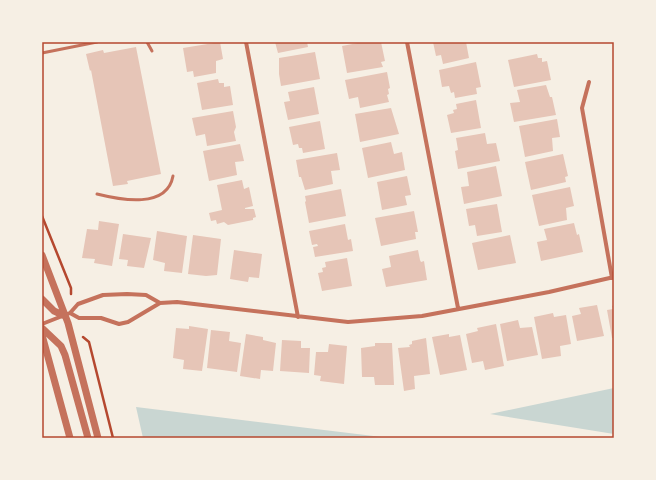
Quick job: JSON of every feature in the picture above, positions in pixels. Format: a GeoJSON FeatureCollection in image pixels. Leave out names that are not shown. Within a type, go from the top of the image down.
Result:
{"type":"FeatureCollection","features":[{"type":"Feature","properties":{"kind":"street"},"geometry":{"type":"LineString","coordinates":[[246,42],[298,317]]}},
{"type":"Feature","properties":{"kind":"street"},"geometry":{"type":"LineString","coordinates":[[407,42],[458,308]]}},
{"type":"Feature","properties":{"kind":"street"},"geometry":{"type":"LineString","coordinates":[[42,299],[54,312],[80,318],[101,318],[119,324],[128,322],[160,303],[177,302],[348,322],[422,316],[549,292],[613,278],[582,108],[589,82]]}},
{"type":"Feature","properties":{"kind":"street"},"geometry":{"type":"LineString","coordinates":[[42,255],[68,315],[98,438]]}},
{"type":"Feature","properties":{"kind":"street"},"geometry":{"type":"LineString","coordinates":[[42,324],[68,315],[78,304],[103,295],[146,295],[160,303]]}},
{"type":"Feature","properties":{"kind":"street"},"geometry":{"type":"LineString","coordinates":[[42,328],[61,346],[65,355],[88,438]]}},
{"type":"Feature","properties":{"kind":"street"},"geometry":{"type":"LineString","coordinates":[[42,335],[70,438]]}},
{"type":"Feature","properties":{"kind":"lane"},"geometry":{"type":"LineString","coordinates":[[42,53],[97,42]]}},
{"type":"Feature","properties":{"kind":"lane"},"geometry":{"type":"LineString","coordinates":[[147,42],[152,51]]}},
{"type":"Feature","properties":{"kind":"lane"},"geometry":{"type":"LineString","coordinates":[[97,194],[113,198],[154,198],[164,192],[172,183],[173,176]]}},
{"type":"Feature","properties":{"kind":"path"},"geometry":{"type":"LineString","coordinates":[[42,216],[71,288],[71,294]]}},
{"type":"Feature","properties":{"kind":"path"},"geometry":{"type":"LineString","coordinates":[[83,337],[89,342],[113,438]]}},
{"type":"Feature","properties":{"kind":"shaded area"},"geometry":{"type":"Polygon","coordinates":[[[614,388],[614,434],[490,414],[614,388]]]}},
{"type":"Feature","properties":{"kind":"shaded area"},"geometry":{"type":"Polygon","coordinates":[[[136,407],[390,438],[143,438],[136,407]]]}},
{"type":"Feature","properties":{"kind":"building"},"geometry":{"type":"Polygon","coordinates":[[[220,42],[223,59],[216,61],[216,73],[194,77],[193,71],[187,72],[183,48],[220,42]]]}},
{"type":"Feature","properties":{"kind":"building"},"geometry":{"type":"Polygon","coordinates":[[[275,42],[307,42],[308,47],[278,53],[275,42]]]}},
{"type":"Feature","properties":{"kind":"building"},"geometry":{"type":"Polygon","coordinates":[[[363,42],[381,42],[385,61],[381,62],[383,67],[347,73],[342,46],[363,42]]]}},
{"type":"Feature","properties":{"kind":"building"},"geometry":{"type":"Polygon","coordinates":[[[433,42],[466,42],[469,58],[443,64],[441,55],[436,56],[433,42]]]}},
{"type":"Feature","properties":{"kind":"building"},"geometry":{"type":"Polygon","coordinates":[[[136,47],[161,174],[127,181],[128,184],[113,186],[91,70],[90,71],[86,54],[103,50],[104,53],[136,47]]]}},
{"type":"Feature","properties":{"kind":"building"},"geometry":{"type":"Polygon","coordinates":[[[315,52],[320,79],[281,86],[279,58],[315,52]]]}},
{"type":"Feature","properties":{"kind":"building"},"geometry":{"type":"Polygon","coordinates":[[[537,54],[538,58],[542,58],[542,62],[547,61],[551,80],[514,87],[508,60],[537,54]]]}},
{"type":"Feature","properties":{"kind":"building"},"geometry":{"type":"Polygon","coordinates":[[[476,62],[481,87],[476,88],[477,94],[455,98],[454,92],[451,93],[449,86],[442,87],[439,70],[476,62]]]}},
{"type":"Feature","properties":{"kind":"building"},"geometry":{"type":"Polygon","coordinates":[[[387,72],[390,88],[388,89],[389,94],[387,95],[389,102],[360,108],[358,97],[349,99],[345,80],[387,72]]]}},
{"type":"Feature","properties":{"kind":"building"},"geometry":{"type":"Polygon","coordinates":[[[218,79],[219,83],[224,83],[224,87],[230,86],[233,105],[202,110],[197,83],[218,79]]]}},
{"type":"Feature","properties":{"kind":"building"},"geometry":{"type":"Polygon","coordinates":[[[546,85],[550,97],[552,97],[556,115],[514,122],[510,103],[520,102],[517,90],[546,85]]]}},
{"type":"Feature","properties":{"kind":"building"},"geometry":{"type":"Polygon","coordinates":[[[314,87],[319,114],[288,120],[284,102],[290,101],[288,92],[314,87]]]}},
{"type":"Feature","properties":{"kind":"building"},"geometry":{"type":"Polygon","coordinates":[[[476,100],[481,128],[451,133],[447,115],[454,113],[453,110],[457,109],[456,104],[476,100]]]}},
{"type":"Feature","properties":{"kind":"building"},"geometry":{"type":"Polygon","coordinates":[[[391,108],[399,134],[360,142],[355,114],[391,108]]]}},
{"type":"Feature","properties":{"kind":"building"},"geometry":{"type":"Polygon","coordinates":[[[233,111],[236,127],[234,132],[236,141],[207,146],[205,134],[196,136],[192,118],[233,111]]]}},
{"type":"Feature","properties":{"kind":"building"},"geometry":{"type":"Polygon","coordinates":[[[557,119],[560,137],[552,138],[553,151],[525,157],[519,126],[557,119]]]}},
{"type":"Feature","properties":{"kind":"building"},"geometry":{"type":"Polygon","coordinates":[[[320,121],[325,149],[303,153],[302,148],[299,148],[298,144],[293,145],[289,127],[320,121]]]}},
{"type":"Feature","properties":{"kind":"building"},"geometry":{"type":"Polygon","coordinates":[[[485,133],[487,144],[496,143],[500,161],[458,169],[455,151],[458,150],[456,138],[485,133]]]}},
{"type":"Feature","properties":{"kind":"building"},"geometry":{"type":"Polygon","coordinates":[[[391,142],[394,154],[402,152],[405,170],[368,178],[362,148],[391,142]]]}},
{"type":"Feature","properties":{"kind":"building"},"geometry":{"type":"Polygon","coordinates":[[[240,144],[244,161],[235,162],[237,175],[209,181],[203,151],[240,144]]]}},
{"type":"Feature","properties":{"kind":"building"},"geometry":{"type":"Polygon","coordinates":[[[337,153],[340,170],[331,171],[333,184],[305,190],[301,177],[299,177],[296,160],[337,153]]]}},
{"type":"Feature","properties":{"kind":"building"},"geometry":{"type":"Polygon","coordinates":[[[563,154],[568,176],[565,177],[566,182],[531,190],[525,162],[563,154]]]}},
{"type":"Feature","properties":{"kind":"building"},"geometry":{"type":"Polygon","coordinates":[[[496,166],[502,196],[464,204],[461,187],[469,186],[467,172],[496,166]]]}},
{"type":"Feature","properties":{"kind":"building"},"geometry":{"type":"Polygon","coordinates":[[[407,176],[411,195],[405,196],[407,205],[382,210],[377,182],[407,176]]]}},
{"type":"Feature","properties":{"kind":"building"},"geometry":{"type":"Polygon","coordinates":[[[242,180],[244,189],[249,187],[253,206],[245,209],[254,209],[256,217],[253,218],[253,220],[228,225],[224,222],[217,224],[216,220],[211,221],[209,213],[222,210],[217,185],[242,180]]]}},
{"type":"Feature","properties":{"kind":"building"},"geometry":{"type":"Polygon","coordinates":[[[570,187],[574,206],[566,208],[567,220],[539,226],[532,195],[570,187]]]}},
{"type":"Feature","properties":{"kind":"building"},"geometry":{"type":"Polygon","coordinates":[[[341,189],[346,216],[309,223],[305,196],[341,189]]]}},
{"type":"Feature","properties":{"kind":"building"},"geometry":{"type":"Polygon","coordinates":[[[497,204],[502,232],[477,236],[475,225],[469,226],[466,209],[497,204]]]}},
{"type":"Feature","properties":{"kind":"building"},"geometry":{"type":"Polygon","coordinates":[[[414,211],[418,232],[415,232],[416,239],[381,246],[375,218],[414,211]]]}},
{"type":"Feature","properties":{"kind":"building"},"geometry":{"type":"Polygon","coordinates":[[[99,221],[119,224],[112,266],[94,263],[95,259],[82,258],[87,229],[98,230],[99,221]]]}},
{"type":"Feature","properties":{"kind":"building"},"geometry":{"type":"Polygon","coordinates":[[[574,223],[577,235],[579,234],[583,252],[541,261],[537,242],[547,240],[544,229],[574,223]]]}},
{"type":"Feature","properties":{"kind":"building"},"geometry":{"type":"Polygon","coordinates":[[[345,224],[348,240],[351,239],[353,251],[315,257],[313,247],[318,246],[317,244],[312,245],[309,231],[345,224]]]}},
{"type":"Feature","properties":{"kind":"building"},"geometry":{"type":"Polygon","coordinates":[[[157,231],[187,236],[182,273],[164,271],[165,263],[153,260],[157,231]]]}},
{"type":"Feature","properties":{"kind":"building"},"geometry":{"type":"Polygon","coordinates":[[[123,234],[151,238],[144,268],[127,266],[128,260],[119,259],[123,234]]]}},
{"type":"Feature","properties":{"kind":"building"},"geometry":{"type":"Polygon","coordinates":[[[193,235],[221,239],[217,275],[206,276],[188,274],[193,235]]]}},
{"type":"Feature","properties":{"kind":"building"},"geometry":{"type":"Polygon","coordinates":[[[510,235],[516,263],[478,270],[472,243],[510,235]]]}},
{"type":"Feature","properties":{"kind":"building"},"geometry":{"type":"Polygon","coordinates":[[[234,250],[262,254],[259,278],[249,277],[248,282],[230,279],[234,250]]]}},
{"type":"Feature","properties":{"kind":"building"},"geometry":{"type":"Polygon","coordinates":[[[418,250],[421,262],[424,261],[427,280],[386,287],[382,269],[391,267],[389,256],[418,250]]]}},
{"type":"Feature","properties":{"kind":"building"},"geometry":{"type":"Polygon","coordinates":[[[347,258],[352,286],[322,291],[318,273],[323,272],[322,268],[326,267],[325,262],[347,258]]]}},
{"type":"Feature","properties":{"kind":"building"},"geometry":{"type":"Polygon","coordinates":[[[597,305],[604,336],[577,341],[572,316],[581,314],[579,308],[597,305]]]}},
{"type":"Feature","properties":{"kind":"building"},"geometry":{"type":"Polygon","coordinates":[[[614,305],[614,338],[612,338],[607,310],[613,309],[612,306],[614,305]]]}},
{"type":"Feature","properties":{"kind":"building"},"geometry":{"type":"Polygon","coordinates":[[[553,313],[554,317],[566,315],[571,344],[560,346],[561,356],[542,359],[534,317],[553,313]]]}},
{"type":"Feature","properties":{"kind":"building"},"geometry":{"type":"Polygon","coordinates":[[[518,320],[520,328],[532,327],[538,355],[507,361],[500,324],[518,320]]]}},
{"type":"Feature","properties":{"kind":"building"},"geometry":{"type":"Polygon","coordinates":[[[496,324],[504,366],[485,370],[483,361],[472,363],[466,334],[478,331],[477,328],[496,324]]]}},
{"type":"Feature","properties":{"kind":"building"},"geometry":{"type":"Polygon","coordinates":[[[189,326],[208,329],[202,371],[183,369],[184,360],[173,358],[176,328],[189,329],[189,326]]]}},
{"type":"Feature","properties":{"kind":"building"},"geometry":{"type":"Polygon","coordinates":[[[211,330],[230,332],[229,341],[241,343],[237,372],[207,368],[211,330]]]}},
{"type":"Feature","properties":{"kind":"building"},"geometry":{"type":"Polygon","coordinates":[[[246,334],[263,337],[263,340],[276,343],[273,371],[261,370],[260,379],[240,376],[246,334]]]}},
{"type":"Feature","properties":{"kind":"building"},"geometry":{"type":"Polygon","coordinates":[[[449,334],[449,337],[460,335],[467,370],[440,375],[432,337],[449,334]]]}},
{"type":"Feature","properties":{"kind":"building"},"geometry":{"type":"Polygon","coordinates":[[[426,338],[430,374],[414,376],[415,389],[404,391],[398,348],[410,347],[409,345],[412,344],[412,341],[426,338]]]}},
{"type":"Feature","properties":{"kind":"building"},"geometry":{"type":"Polygon","coordinates":[[[282,340],[301,341],[301,348],[310,348],[309,373],[280,371],[282,340]]]}},
{"type":"Feature","properties":{"kind":"building"},"geometry":{"type":"Polygon","coordinates":[[[375,343],[392,343],[394,385],[375,385],[374,377],[362,377],[361,348],[375,346],[375,343]]]}},
{"type":"Feature","properties":{"kind":"building"},"geometry":{"type":"Polygon","coordinates":[[[329,344],[347,346],[344,384],[320,381],[321,376],[314,375],[316,352],[328,352],[329,344]]]}}]}
